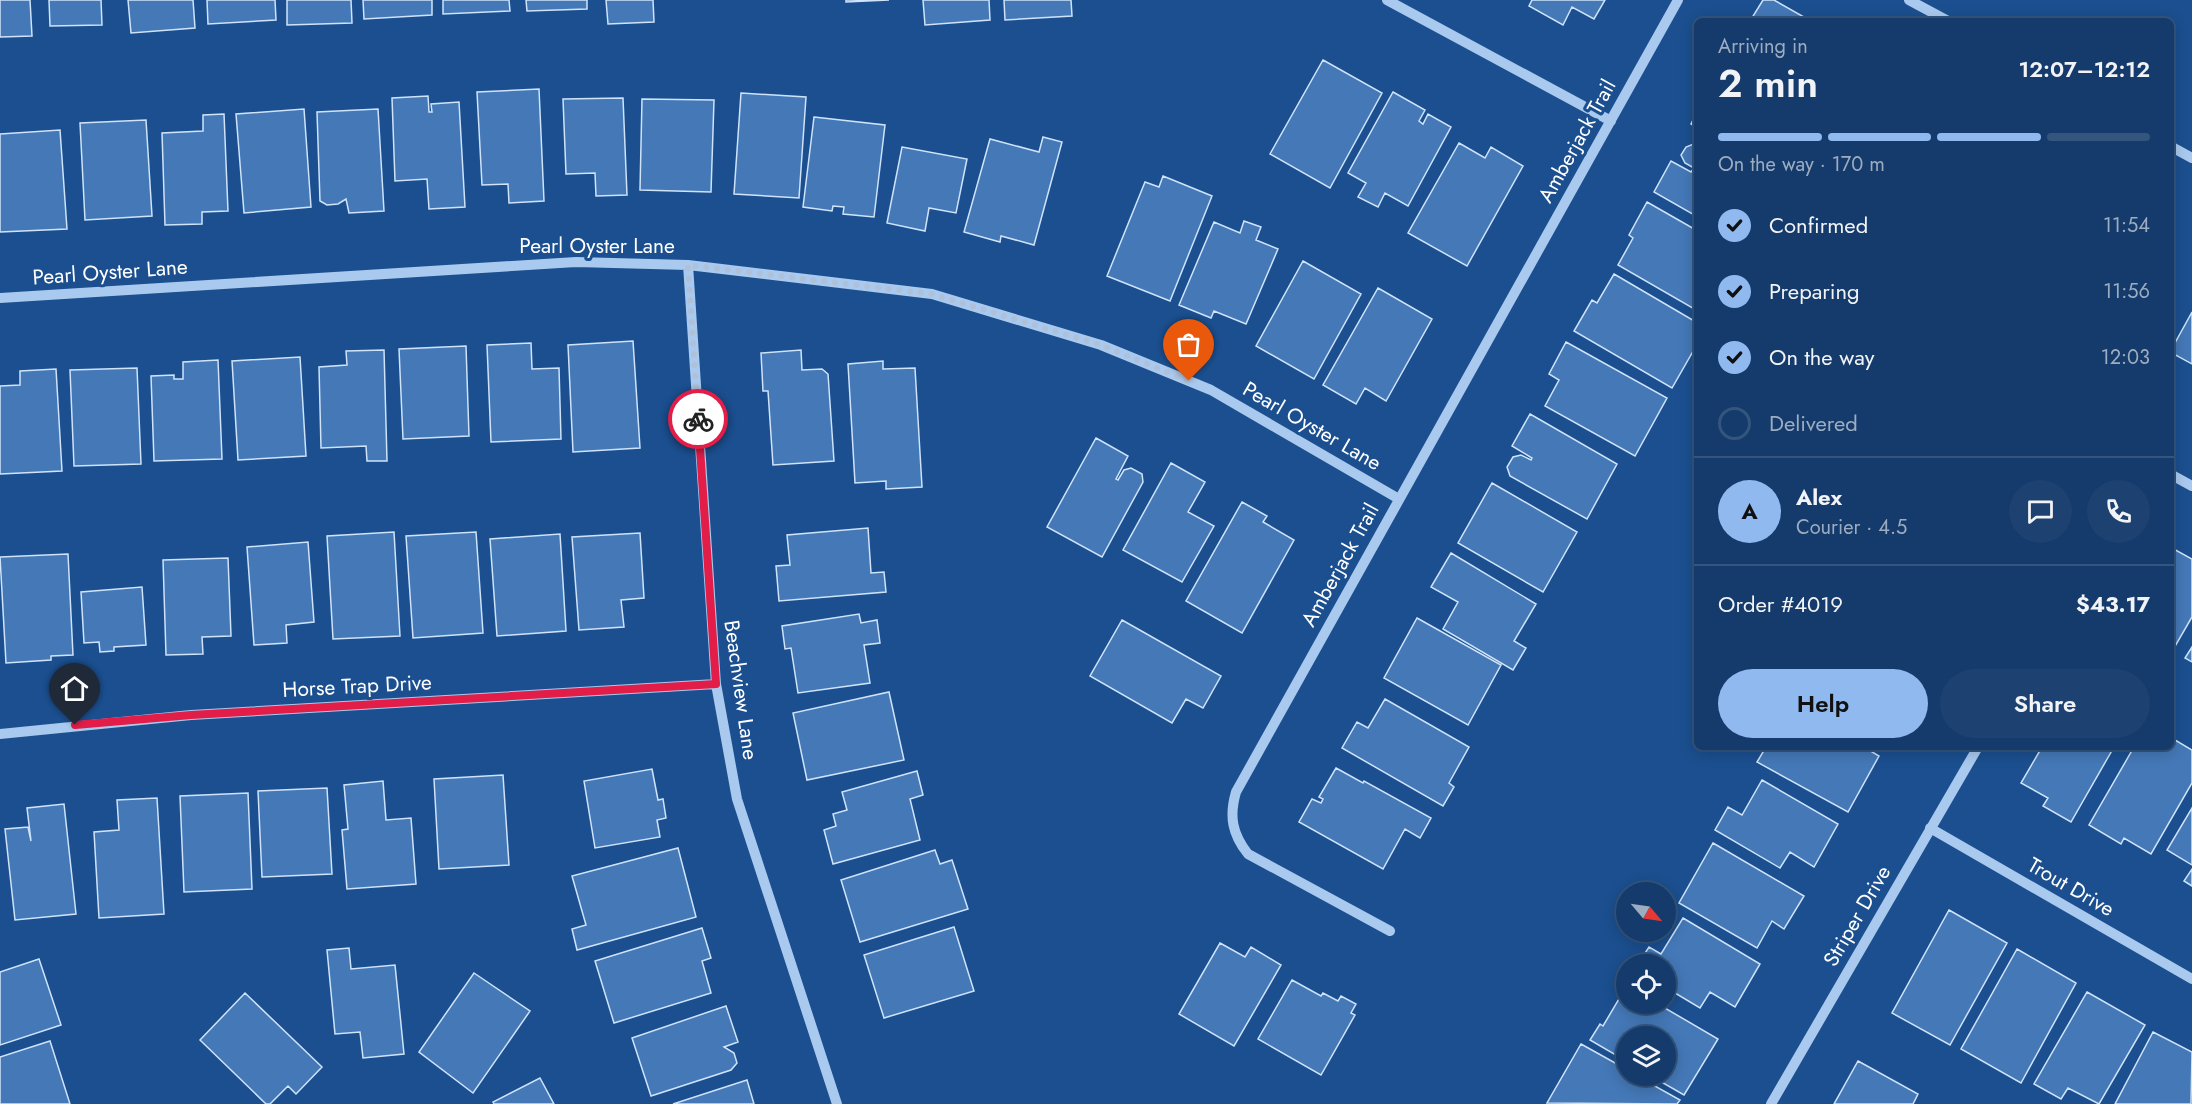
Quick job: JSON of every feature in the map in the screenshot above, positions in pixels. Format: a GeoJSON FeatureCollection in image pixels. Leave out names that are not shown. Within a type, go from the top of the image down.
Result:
{"type":"FeatureCollection","features":[{"type":"Feature","properties":{"kind":"street"},"geometry":{"type":"LineString","coordinates":[[1387,0],[1611,121]]}},
{"type":"Feature","properties":{"kind":"street","name":"Amberjack Trail"},"geometry":{"type":"LineString","coordinates":[[1390,931],[1248,854],[1236,838],[1231,808],[1236,792],[1678,0]]}},
{"type":"Feature","properties":{"kind":"street"},"geometry":{"type":"LineString","coordinates":[[1910,0],[1943,18]]}},
{"type":"Feature","properties":{"kind":"street"},"geometry":{"type":"LineString","coordinates":[[2174,148],[2192,158]]}},
{"type":"Feature","properties":{"kind":"street","name":"Pearl Oyster Lane"},"geometry":{"type":"LineString","coordinates":[[0,298],[576,262],[688,265],[932,294],[1101,345],[1211,390],[1399,499]]}},
{"type":"Feature","properties":{"kind":"street","name":"Beachview Lane"},"geometry":{"type":"LineString","coordinates":[[688,265],[716,684],[737,798],[837,1104]]}},
{"type":"Feature","properties":{"kind":"street"},"geometry":{"type":"LineString","coordinates":[[2174,476],[2192,486]]}},
{"type":"Feature","properties":{"kind":"street","name":"Horse Trap Drive"},"geometry":{"type":"LineString","coordinates":[[0,734],[191,715],[716,684]]}},
{"type":"Feature","properties":{"kind":"street","name":"Striper Drive"},"geometry":{"type":"LineString","coordinates":[[1771,1104],[1976,750]]}},
{"type":"Feature","properties":{"kind":"street","name":"Trout Drive"},"geometry":{"type":"LineString","coordinates":[[1930,828],[2192,979]]}},
{"type":"Feature","properties":{"kind":"building"},"geometry":{"type":"Polygon","coordinates":[[[0,0],[30,0],[32,36],[0,37],[0,0]]]}},
{"type":"Feature","properties":{"kind":"building"},"geometry":{"type":"Polygon","coordinates":[[[49,0],[101,0],[102,25],[50,26],[49,0]]]}},
{"type":"Feature","properties":{"kind":"building"},"geometry":{"type":"Polygon","coordinates":[[[128,0],[193,0],[195,28],[131,33],[128,0]]]}},
{"type":"Feature","properties":{"kind":"building"},"geometry":{"type":"Polygon","coordinates":[[[207,0],[275,0],[276,20],[208,24],[207,0]]]}},
{"type":"Feature","properties":{"kind":"building"},"geometry":{"type":"Polygon","coordinates":[[[287,0],[351,0],[352,23],[287,25],[287,0]]]}},
{"type":"Feature","properties":{"kind":"building"},"geometry":{"type":"Polygon","coordinates":[[[363,0],[432,0],[432,15],[364,19],[363,0]]]}},
{"type":"Feature","properties":{"kind":"building"},"geometry":{"type":"Polygon","coordinates":[[[443,0],[509,0],[510,11],[443,14],[443,0]]]}},
{"type":"Feature","properties":{"kind":"building"},"geometry":{"type":"Polygon","coordinates":[[[526,0],[587,0],[587,9],[527,11],[526,0]]]}},
{"type":"Feature","properties":{"kind":"building"},"geometry":{"type":"Polygon","coordinates":[[[606,0],[653,0],[654,22],[608,24],[606,0]]]}},
{"type":"Feature","properties":{"kind":"building"},"geometry":{"type":"Polygon","coordinates":[[[846,0],[889,0],[846,2],[846,0]]]}},
{"type":"Feature","properties":{"kind":"building"},"geometry":{"type":"Polygon","coordinates":[[[923,0],[989,0],[990,20],[925,25],[923,0]]]}},
{"type":"Feature","properties":{"kind":"building"},"geometry":{"type":"Polygon","coordinates":[[[1004,0],[1071,0],[1072,16],[1005,20],[1004,0]]]}},
{"type":"Feature","properties":{"kind":"building"},"geometry":{"type":"Polygon","coordinates":[[[1532,0],[1605,0],[1594,19],[1572,7],[1563,25],[1529,6],[1532,0]]]}},
{"type":"Feature","properties":{"kind":"building"},"geometry":{"type":"Polygon","coordinates":[[[1763,0],[1774,0],[1806,18],[1752,18],[1763,0]]]}},
{"type":"Feature","properties":{"kind":"building"},"geometry":{"type":"Polygon","coordinates":[[[1323,60],[1382,93],[1330,188],[1270,154],[1323,60]]]}},
{"type":"Feature","properties":{"kind":"building"},"geometry":{"type":"Polygon","coordinates":[[[539,89],[544,201],[509,203],[508,184],[482,185],[477,92],[539,89]]]}},
{"type":"Feature","properties":{"kind":"building"},"geometry":{"type":"Polygon","coordinates":[[[1393,92],[1425,110],[1419,121],[1423,124],[1428,114],[1451,127],[1408,206],[1385,193],[1378,207],[1358,197],[1366,183],[1348,173],[1393,92]]]}},
{"type":"Feature","properties":{"kind":"building"},"geometry":{"type":"Polygon","coordinates":[[[741,93],[806,97],[799,198],[734,194],[741,93]]]}},
{"type":"Feature","properties":{"kind":"building"},"geometry":{"type":"Polygon","coordinates":[[[428,96],[429,112],[432,112],[431,104],[459,102],[465,207],[429,209],[427,179],[395,181],[392,98],[428,96]]]}},
{"type":"Feature","properties":{"kind":"building"},"geometry":{"type":"Polygon","coordinates":[[[623,98],[627,195],[596,196],[595,173],[566,174],[563,99],[623,98]]]}},
{"type":"Feature","properties":{"kind":"building"},"geometry":{"type":"Polygon","coordinates":[[[642,99],[714,100],[711,192],[640,190],[642,99]]]}},
{"type":"Feature","properties":{"kind":"building"},"geometry":{"type":"Polygon","coordinates":[[[304,109],[311,207],[244,213],[236,114],[304,109]]]}},
{"type":"Feature","properties":{"kind":"building"},"geometry":{"type":"Polygon","coordinates":[[[378,109],[384,211],[349,213],[346,199],[338,204],[327,205],[320,201],[317,112],[378,109]]]}},
{"type":"Feature","properties":{"kind":"building"},"geometry":{"type":"Polygon","coordinates":[[[224,114],[228,211],[202,212],[202,224],[165,225],[162,133],[203,131],[203,115],[224,114]]]}},
{"type":"Feature","properties":{"kind":"building"},"geometry":{"type":"Polygon","coordinates":[[[814,117],[885,125],[874,217],[843,214],[844,207],[833,206],[832,211],[803,207],[814,117]]]}},
{"type":"Feature","properties":{"kind":"building"},"geometry":{"type":"Polygon","coordinates":[[[146,120],[152,216],[85,220],[80,123],[146,120]]]}},
{"type":"Feature","properties":{"kind":"building"},"geometry":{"type":"Polygon","coordinates":[[[60,130],[67,229],[0,232],[0,134],[60,130]]]}},
{"type":"Feature","properties":{"kind":"building"},"geometry":{"type":"Polygon","coordinates":[[[1043,137],[1062,142],[1034,245],[1001,236],[1000,242],[964,232],[990,139],[1039,152],[1043,137]]]}},
{"type":"Feature","properties":{"kind":"building"},"geometry":{"type":"Polygon","coordinates":[[[1459,143],[1485,158],[1491,147],[1523,166],[1467,266],[1408,233],[1459,143]]]}},
{"type":"Feature","properties":{"kind":"building"},"geometry":{"type":"Polygon","coordinates":[[[1694,144],[1694,168],[1685,163],[1681,155],[1686,147],[1694,144]]]}},
{"type":"Feature","properties":{"kind":"building"},"geometry":{"type":"Polygon","coordinates":[[[902,147],[967,159],[956,213],[929,208],[925,231],[887,223],[902,147]]]}},
{"type":"Feature","properties":{"kind":"building"},"geometry":{"type":"Polygon","coordinates":[[[1671,161],[1691,172],[1694,168],[1694,215],[1654,192],[1671,161]]]}},
{"type":"Feature","properties":{"kind":"building"},"geometry":{"type":"Polygon","coordinates":[[[1163,176],[1212,196],[1170,301],[1107,276],[1145,182],[1159,187],[1163,176]]]}},
{"type":"Feature","properties":{"kind":"building"},"geometry":{"type":"Polygon","coordinates":[[[1647,202],[1694,229],[1694,309],[1618,265],[1633,238],[1629,235],[1647,202]]]}},
{"type":"Feature","properties":{"kind":"building"},"geometry":{"type":"Polygon","coordinates":[[[1244,221],[1261,227],[1256,240],[1278,249],[1246,324],[1214,311],[1211,318],[1179,305],[1214,222],[1240,233],[1244,221]]]}},
{"type":"Feature","properties":{"kind":"building"},"geometry":{"type":"Polygon","coordinates":[[[1303,261],[1361,294],[1314,379],[1256,346],[1303,261]]]}},
{"type":"Feature","properties":{"kind":"building"},"geometry":{"type":"Polygon","coordinates":[[[1614,274],[1694,321],[1694,350],[1672,388],[1574,331],[1592,300],[1597,303],[1614,274]]]}},
{"type":"Feature","properties":{"kind":"building"},"geometry":{"type":"Polygon","coordinates":[[[1378,288],[1432,319],[1386,401],[1365,388],[1356,404],[1323,385],[1378,288]]]}},
{"type":"Feature","properties":{"kind":"building"},"geometry":{"type":"Polygon","coordinates":[[[2192,312],[2192,364],[2174,354],[2174,345],[2192,312]]]}},
{"type":"Feature","properties":{"kind":"building"},"geometry":{"type":"Polygon","coordinates":[[[633,341],[640,448],[573,452],[568,345],[633,341]]]}},
{"type":"Feature","properties":{"kind":"building"},"geometry":{"type":"Polygon","coordinates":[[[1566,342],[1667,398],[1635,456],[1545,406],[1559,380],[1549,374],[1566,342]]]}},
{"type":"Feature","properties":{"kind":"building"},"geometry":{"type":"Polygon","coordinates":[[[531,343],[532,369],[559,368],[561,439],[491,442],[487,345],[531,343]]]}},
{"type":"Feature","properties":{"kind":"building"},"geometry":{"type":"Polygon","coordinates":[[[466,346],[469,436],[403,439],[399,349],[466,346]]]}},
{"type":"Feature","properties":{"kind":"building"},"geometry":{"type":"Polygon","coordinates":[[[384,350],[387,461],[367,461],[366,446],[321,448],[319,367],[347,365],[346,351],[384,350]]]}},
{"type":"Feature","properties":{"kind":"building"},"geometry":{"type":"Polygon","coordinates":[[[801,350],[802,370],[822,369],[828,374],[834,461],[773,465],[768,391],[763,391],[761,353],[801,350]]]}},
{"type":"Feature","properties":{"kind":"building"},"geometry":{"type":"Polygon","coordinates":[[[300,357],[306,456],[238,460],[232,361],[300,357]]]}},
{"type":"Feature","properties":{"kind":"building"},"geometry":{"type":"Polygon","coordinates":[[[218,360],[222,459],[154,461],[151,376],[174,375],[174,379],[183,379],[183,362],[218,360]]]}},
{"type":"Feature","properties":{"kind":"building"},"geometry":{"type":"Polygon","coordinates":[[[883,361],[883,369],[915,368],[922,487],[886,489],[886,481],[855,483],[848,364],[883,361]]]}},
{"type":"Feature","properties":{"kind":"building"},"geometry":{"type":"Polygon","coordinates":[[[137,368],[141,464],[74,466],[70,370],[137,368]]]}},
{"type":"Feature","properties":{"kind":"building"},"geometry":{"type":"Polygon","coordinates":[[[56,369],[62,471],[0,474],[0,386],[20,385],[20,371],[56,369]]]}},
{"type":"Feature","properties":{"kind":"building"},"geometry":{"type":"Polygon","coordinates":[[[1530,414],[1617,464],[1587,519],[1510,476],[1507,467],[1513,457],[1521,455],[1531,460],[1532,458],[1512,446],[1530,414]]]}},
{"type":"Feature","properties":{"kind":"building"},"geometry":{"type":"Polygon","coordinates":[[[1096,438],[1128,456],[1116,479],[1118,480],[1124,470],[1131,468],[1142,474],[1143,482],[1102,557],[1047,527],[1096,438]]]}},
{"type":"Feature","properties":{"kind":"building"},"geometry":{"type":"Polygon","coordinates":[[[1171,463],[1205,482],[1188,512],[1214,526],[1182,582],[1123,550],[1171,463]]]}},
{"type":"Feature","properties":{"kind":"building"},"geometry":{"type":"Polygon","coordinates":[[[1492,483],[1577,532],[1543,592],[1458,543],[1492,483]]]}},
{"type":"Feature","properties":{"kind":"building"},"geometry":{"type":"Polygon","coordinates":[[[1242,502],[1267,516],[1263,522],[1294,540],[1242,633],[1186,601],[1242,502]]]}},
{"type":"Feature","properties":{"kind":"building"},"geometry":{"type":"Polygon","coordinates":[[[868,528],[871,573],[884,572],[886,592],[779,601],[776,566],[790,565],[787,535],[868,528]]]}},
{"type":"Feature","properties":{"kind":"building"},"geometry":{"type":"Polygon","coordinates":[[[394,532],[400,636],[333,639],[327,536],[394,532]]]}},
{"type":"Feature","properties":{"kind":"building"},"geometry":{"type":"Polygon","coordinates":[[[476,532],[483,633],[413,638],[406,536],[476,532]]]}},
{"type":"Feature","properties":{"kind":"building"},"geometry":{"type":"Polygon","coordinates":[[[640,533],[644,598],[621,600],[624,627],[579,630],[572,537],[640,533]]]}},
{"type":"Feature","properties":{"kind":"building"},"geometry":{"type":"Polygon","coordinates":[[[560,534],[566,631],[497,636],[490,539],[560,534]]]}},
{"type":"Feature","properties":{"kind":"building"},"geometry":{"type":"Polygon","coordinates":[[[308,542],[314,622],[286,625],[287,643],[254,645],[247,547],[308,542]]]}},
{"type":"Feature","properties":{"kind":"building"},"geometry":{"type":"Polygon","coordinates":[[[2174,549],[2192,559],[2192,617],[2174,648],[2174,549]]]}},
{"type":"Feature","properties":{"kind":"building"},"geometry":{"type":"Polygon","coordinates":[[[1451,553],[1536,604],[1514,641],[1526,648],[1513,670],[1443,629],[1458,602],[1431,587],[1451,553]]]}},
{"type":"Feature","properties":{"kind":"building"},"geometry":{"type":"Polygon","coordinates":[[[68,554],[73,655],[51,656],[51,660],[6,663],[0,557],[68,554]]]}},
{"type":"Feature","properties":{"kind":"building"},"geometry":{"type":"Polygon","coordinates":[[[228,558],[231,636],[202,637],[203,654],[166,655],[163,560],[228,558]]]}},
{"type":"Feature","properties":{"kind":"building"},"geometry":{"type":"Polygon","coordinates":[[[142,587],[146,645],[114,647],[114,651],[100,652],[99,642],[84,643],[81,592],[142,587]]]}},
{"type":"Feature","properties":{"kind":"building"},"geometry":{"type":"Polygon","coordinates":[[[859,614],[861,623],[877,620],[880,643],[864,645],[870,683],[798,693],[791,648],[785,649],[782,626],[859,614]]]}},
{"type":"Feature","properties":{"kind":"building"},"geometry":{"type":"Polygon","coordinates":[[[1417,618],[1501,665],[1468,725],[1384,678],[1417,618]]]}},
{"type":"Feature","properties":{"kind":"building"},"geometry":{"type":"Polygon","coordinates":[[[1122,620],[1221,676],[1203,708],[1186,699],[1172,723],[1090,676],[1122,620]]]}},
{"type":"Feature","properties":{"kind":"building"},"geometry":{"type":"Polygon","coordinates":[[[2192,647],[2192,662],[2185,658],[2192,647]]]}},
{"type":"Feature","properties":{"kind":"building"},"geometry":{"type":"Polygon","coordinates":[[[889,692],[904,760],[807,780],[793,713],[889,692]]]}},
{"type":"Feature","properties":{"kind":"building"},"geometry":{"type":"Polygon","coordinates":[[[1385,699],[1469,747],[1449,783],[1454,787],[1443,806],[1342,748],[1357,722],[1368,728],[1385,699]]]}},
{"type":"Feature","properties":{"kind":"building"},"geometry":{"type":"Polygon","coordinates":[[[2174,739],[2192,750],[2192,783],[2151,854],[2124,838],[2121,844],[2089,825],[2132,750],[2174,750],[2174,739]]]}},
{"type":"Feature","properties":{"kind":"building"},"geometry":{"type":"Polygon","coordinates":[[[1764,750],[1869,750],[1879,756],[1848,812],[1757,762],[1764,750]]]}},
{"type":"Feature","properties":{"kind":"building"},"geometry":{"type":"Polygon","coordinates":[[[2040,750],[2112,750],[2071,822],[2043,806],[2048,798],[2021,783],[2040,750]]]}},
{"type":"Feature","properties":{"kind":"building"},"geometry":{"type":"Polygon","coordinates":[[[1336,768],[1431,818],[1420,838],[1405,829],[1383,869],[1299,822],[1312,799],[1321,803],[1323,799],[1319,797],[1336,768]]]}},
{"type":"Feature","properties":{"kind":"building"},"geometry":{"type":"Polygon","coordinates":[[[652,769],[658,800],[663,799],[666,818],[657,820],[660,837],[595,848],[584,781],[652,769]]]}},
{"type":"Feature","properties":{"kind":"building"},"geometry":{"type":"Polygon","coordinates":[[[917,771],[923,795],[910,799],[920,840],[833,864],[824,830],[836,826],[833,814],[847,810],[842,792],[917,771]]]}},
{"type":"Feature","properties":{"kind":"building"},"geometry":{"type":"Polygon","coordinates":[[[503,775],[509,865],[439,869],[434,779],[503,775]]]}},
{"type":"Feature","properties":{"kind":"building"},"geometry":{"type":"Polygon","coordinates":[[[1762,780],[1838,824],[1814,867],[1790,852],[1780,868],[1715,830],[1728,807],[1742,815],[1762,780]]]}},
{"type":"Feature","properties":{"kind":"building"},"geometry":{"type":"Polygon","coordinates":[[[383,781],[386,820],[411,818],[416,884],[347,889],[342,830],[348,829],[344,785],[383,781]]]}},
{"type":"Feature","properties":{"kind":"building"},"geometry":{"type":"Polygon","coordinates":[[[327,788],[332,874],[262,877],[258,791],[327,788]]]}},
{"type":"Feature","properties":{"kind":"building"},"geometry":{"type":"Polygon","coordinates":[[[248,793],[252,889],[184,892],[180,796],[248,793]]]}},
{"type":"Feature","properties":{"kind":"building"},"geometry":{"type":"Polygon","coordinates":[[[157,798],[164,914],[99,918],[94,832],[119,830],[117,800],[157,798]]]}},
{"type":"Feature","properties":{"kind":"building"},"geometry":{"type":"Polygon","coordinates":[[[64,804],[76,914],[15,920],[5,829],[28,827],[31,841],[27,808],[64,804]]]}},
{"type":"Feature","properties":{"kind":"building"},"geometry":{"type":"Polygon","coordinates":[[[2192,808],[2192,865],[2167,850],[2192,808]]]}},
{"type":"Feature","properties":{"kind":"building"},"geometry":{"type":"Polygon","coordinates":[[[1713,843],[1804,896],[1784,929],[1772,921],[1757,948],[1679,903],[1713,843]]]}},
{"type":"Feature","properties":{"kind":"building"},"geometry":{"type":"Polygon","coordinates":[[[678,848],[696,917],[577,950],[572,929],[586,925],[572,876],[678,848]]]}},
{"type":"Feature","properties":{"kind":"building"},"geometry":{"type":"Polygon","coordinates":[[[935,850],[940,864],[952,860],[968,909],[860,942],[841,880],[935,850]]]}},
{"type":"Feature","properties":{"kind":"building"},"geometry":{"type":"Polygon","coordinates":[[[2192,869],[2192,886],[2184,881],[2192,869]]]}},
{"type":"Feature","properties":{"kind":"building"},"geometry":{"type":"Polygon","coordinates":[[[1949,910],[2007,943],[1950,1045],[1892,1013],[1949,910]]]}},
{"type":"Feature","properties":{"kind":"building"},"geometry":{"type":"Polygon","coordinates":[[[1683,918],[1760,964],[1735,1007],[1710,992],[1700,1008],[1676,994],[1676,954],[1661,954],[1668,942],[1676,942],[1676,929],[1683,918]]]}},
{"type":"Feature","properties":{"kind":"building"},"geometry":{"type":"Polygon","coordinates":[[[954,927],[974,991],[884,1018],[864,955],[954,927]]]}},
{"type":"Feature","properties":{"kind":"building"},"geometry":{"type":"Polygon","coordinates":[[[702,928],[711,958],[702,961],[711,993],[614,1023],[595,961],[702,928]]]}},
{"type":"Feature","properties":{"kind":"building"},"geometry":{"type":"Polygon","coordinates":[[[1220,943],[1245,957],[1251,947],[1281,965],[1234,1046],[1179,1014],[1220,943]]]}},
{"type":"Feature","properties":{"kind":"building"},"geometry":{"type":"Polygon","coordinates":[[[1649,947],[1661,954],[1644,954],[1649,947]]]}},
{"type":"Feature","properties":{"kind":"building"},"geometry":{"type":"Polygon","coordinates":[[[349,948],[351,969],[395,965],[404,1054],[363,1058],[360,1032],[335,1034],[327,950],[349,948]]]}},
{"type":"Feature","properties":{"kind":"building"},"geometry":{"type":"Polygon","coordinates":[[[2017,949],[2076,983],[2021,1083],[1961,1049],[2017,949]]]}},
{"type":"Feature","properties":{"kind":"building"},"geometry":{"type":"Polygon","coordinates":[[[39,959],[61,1025],[0,1045],[0,972],[39,959]]]}},
{"type":"Feature","properties":{"kind":"building"},"geometry":{"type":"Polygon","coordinates":[[[474,973],[530,1011],[473,1093],[419,1052],[474,973]]]}},
{"type":"Feature","properties":{"kind":"building"},"geometry":{"type":"Polygon","coordinates":[[[1292,980],[1321,996],[1323,993],[1338,1001],[1341,996],[1356,1004],[1351,1013],[1355,1015],[1321,1075],[1258,1039],[1292,980]]]}},
{"type":"Feature","properties":{"kind":"building"},"geometry":{"type":"Polygon","coordinates":[[[2087,992],[2145,1025],[2099,1104],[2068,1088],[2061,1099],[2034,1084],[2087,992]]]}},
{"type":"Feature","properties":{"kind":"building"},"geometry":{"type":"Polygon","coordinates":[[[245,993],[322,1067],[296,1094],[288,1086],[270,1104],[266,1104],[200,1040],[245,993]]]}},
{"type":"Feature","properties":{"kind":"building"},"geometry":{"type":"Polygon","coordinates":[[[1616,1004],[1616,1014],[1675,1014],[1718,1039],[1684,1095],[1668,1086],[1676,1086],[1676,1026],[1616,1026],[1616,1055],[1590,1040],[1600,1024],[1603,1026],[1616,1004]]]}},
{"type":"Feature","properties":{"kind":"building"},"geometry":{"type":"Polygon","coordinates":[[[726,1006],[738,1042],[724,1047],[734,1053],[737,1063],[731,1070],[651,1096],[632,1038],[726,1006]]]}},
{"type":"Feature","properties":{"kind":"building"},"geometry":{"type":"Polygon","coordinates":[[[2153,1032],[2192,1052],[2191,1104],[2115,1104],[2153,1032]]]}},
{"type":"Feature","properties":{"kind":"building"},"geometry":{"type":"Polygon","coordinates":[[[50,1041],[70,1104],[0,1104],[0,1057],[50,1041]]]}},
{"type":"Feature","properties":{"kind":"building"},"geometry":{"type":"Polygon","coordinates":[[[1581,1044],[1616,1063],[1616,1086],[1655,1086],[1680,1100],[1677,1104],[1547,1103],[1581,1044]]]}},
{"type":"Feature","properties":{"kind":"building"},"geometry":{"type":"Polygon","coordinates":[[[1858,1061],[1918,1094],[1913,1104],[1834,1104],[1858,1061]]]}},
{"type":"Feature","properties":{"kind":"building"},"geometry":{"type":"Polygon","coordinates":[[[540,1078],[554,1104],[494,1104],[493,1102],[540,1078]]]}},
{"type":"Feature","properties":{"kind":"building"},"geometry":{"type":"Polygon","coordinates":[[[747,1080],[754,1104],[673,1104],[747,1080]]]}},
{"type":"Feature","properties":{"kind":"way so far"},"geometry":{"type":"LineString","coordinates":[[698,419],[688,265],[932,294],[1023,319],[1101,345],[1189,381]]}},
{"type":"Feature","properties":{"kind":"route"},"geometry":{"type":"LineString","coordinates":[[75,725],[191,715],[716,684],[698,419]]}}]}
